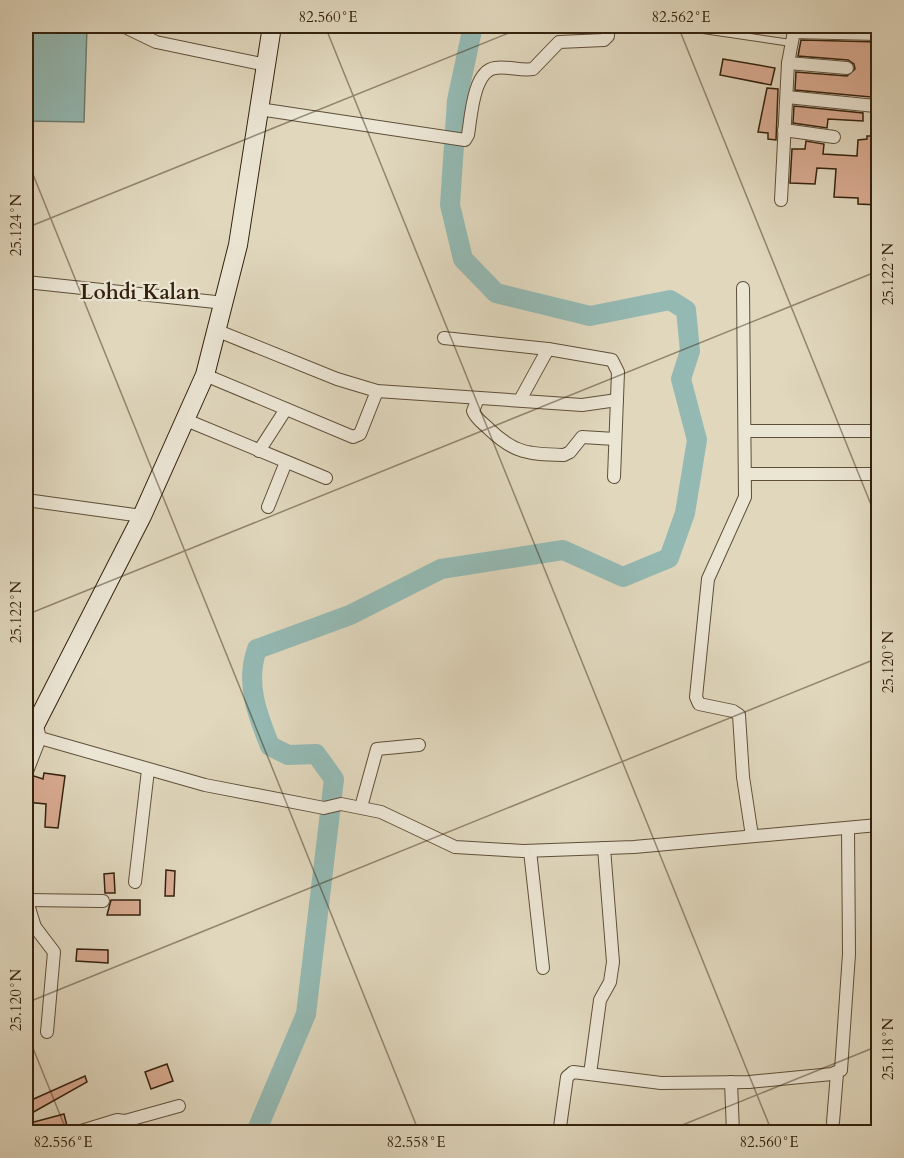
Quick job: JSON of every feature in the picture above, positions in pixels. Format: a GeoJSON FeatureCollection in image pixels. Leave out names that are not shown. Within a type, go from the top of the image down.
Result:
{"type":"FeatureCollection","features":[{"type":"Feature","properties":{"kind":"street"},"geometry":{"type":"LineString","coordinates":[[123,26],[156,42],[266,65]]}},
{"type":"Feature","properties":{"kind":"street"},"geometry":{"type":"LineString","coordinates":[[26,774],[34,734],[142,516],[204,375],[218,331],[238,245],[272,26]]}},
{"type":"Feature","properties":{"kind":"street"},"geometry":{"type":"LineString","coordinates":[[259,110],[459,140],[467,137],[476,90],[487,71],[494,68],[533,69],[559,42],[604,40],[608,36],[608,26]]}},
{"type":"Feature","properties":{"kind":"street"},"geometry":{"type":"LineString","coordinates":[[781,200],[788,63],[793,33],[879,34]]}},
{"type":"Feature","properties":{"kind":"street"},"geometry":{"type":"LineString","coordinates":[[788,63],[847,68]]}},
{"type":"Feature","properties":{"kind":"street"},"geometry":{"type":"LineString","coordinates":[[787,97],[875,105]]}},
{"type":"Feature","properties":{"kind":"street"},"geometry":{"type":"LineString","coordinates":[[784,130],[834,137]]}},
{"type":"Feature","properties":{"kind":"street"},"geometry":{"type":"LineString","coordinates":[[26,282],[225,303]]}},
{"type":"Feature","properties":{"kind":"street"},"geometry":{"type":"LineString","coordinates":[[742,288],[745,431],[743,503],[708,579],[696,697],[699,704],[736,711],[740,717],[743,777],[752,836]]}},
{"type":"Feature","properties":{"kind":"street"},"geometry":{"type":"LineString","coordinates":[[218,331],[337,379],[377,391],[582,405],[617,400]]}},
{"type":"Feature","properties":{"kind":"street"},"geometry":{"type":"LineString","coordinates":[[444,338],[548,349],[612,360],[618,372],[614,477]]}},
{"type":"Feature","properties":{"kind":"street"},"geometry":{"type":"LineString","coordinates":[[520,400],[548,349]]}},
{"type":"Feature","properties":{"kind":"street"},"geometry":{"type":"LineString","coordinates":[[204,375],[355,437],[360,434],[377,391]]}},
{"type":"Feature","properties":{"kind":"street"},"geometry":{"type":"LineString","coordinates":[[478,398],[474,409],[477,417],[502,441],[523,453],[564,455],[570,452],[582,437],[615,439]]}},
{"type":"Feature","properties":{"kind":"street"},"geometry":{"type":"LineString","coordinates":[[259,451],[286,409]]}},
{"type":"Feature","properties":{"kind":"street"},"geometry":{"type":"LineString","coordinates":[[186,420],[326,478]]}},
{"type":"Feature","properties":{"kind":"street"},"geometry":{"type":"LineString","coordinates":[[745,431],[879,430]]}},
{"type":"Feature","properties":{"kind":"street"},"geometry":{"type":"LineString","coordinates":[[268,507],[286,462]]}},
{"type":"Feature","properties":{"kind":"street"},"geometry":{"type":"LineString","coordinates":[[745,474],[879,474]]}},
{"type":"Feature","properties":{"kind":"street"},"geometry":{"type":"LineString","coordinates":[[26,500],[142,516]]}},
{"type":"Feature","properties":{"kind":"street"},"geometry":{"type":"LineString","coordinates":[[34,734],[148,770],[205,785],[324,808],[341,804],[361,807],[394,816],[455,847],[530,851],[604,848],[879,825]]}},
{"type":"Feature","properties":{"kind":"street"},"geometry":{"type":"LineString","coordinates":[[361,807],[377,749],[418,744]]}},
{"type":"Feature","properties":{"kind":"street"},"geometry":{"type":"LineString","coordinates":[[135,882],[148,770]]}},
{"type":"Feature","properties":{"kind":"street"},"geometry":{"type":"LineString","coordinates":[[833,1122],[837,1073],[843,1065],[849,954],[848,828]]}},
{"type":"Feature","properties":{"kind":"street"},"geometry":{"type":"LineString","coordinates":[[590,1074],[600,1000],[610,982],[613,962],[604,848]]}},
{"type":"Feature","properties":{"kind":"street"},"geometry":{"type":"LineString","coordinates":[[530,851],[543,968]]}},
{"type":"Feature","properties":{"kind":"street"},"geometry":{"type":"LineString","coordinates":[[47,1032],[54,951],[34,927],[26,899],[103,901]]}},
{"type":"Feature","properties":{"kind":"street"},"geometry":{"type":"LineString","coordinates":[[560,1127],[568,1075],[573,1072],[651,1083],[731,1082],[837,1073]]}},
{"type":"Feature","properties":{"kind":"street"},"geometry":{"type":"LineString","coordinates":[[731,1082],[733,1132]]}},
{"type":"Feature","properties":{"kind":"street"},"geometry":{"type":"LineString","coordinates":[[78,1132],[117,1120],[125,1127],[179,1106]]}},
{"type":"Feature","properties":{"kind":"lane"},"geometry":{"type":"LineString","coordinates":[[676,26],[793,33]]}},
{"type":"Feature","properties":{"kind":"water"},"geometry":{"type":"Polygon","coordinates":[[[26,26],[87,26],[84,122],[26,121],[26,26]]]}},
{"type":"Feature","properties":{"kind":"building"},"geometry":{"type":"Polygon","coordinates":[[[801,40],[879,42],[879,94],[872,94],[871,97],[795,90],[796,72],[847,76],[855,69],[854,64],[848,60],[798,56],[801,40]]]}},
{"type":"Feature","properties":{"kind":"building"},"geometry":{"type":"Polygon","coordinates":[[[723,59],[775,68],[771,85],[720,75],[723,59]]]}},
{"type":"Feature","properties":{"kind":"building"},"geometry":{"type":"Polygon","coordinates":[[[767,88],[778,89],[776,140],[768,139],[768,133],[758,132],[767,88]]]}},
{"type":"Feature","properties":{"kind":"building"},"geometry":{"type":"Polygon","coordinates":[[[794,106],[863,113],[863,121],[828,119],[827,128],[793,123],[794,106]]]}},
{"type":"Feature","properties":{"kind":"building"},"geometry":{"type":"Polygon","coordinates":[[[867,136],[879,136],[879,205],[858,204],[858,198],[834,197],[836,169],[817,168],[815,184],[790,183],[792,149],[805,149],[806,141],[824,144],[823,154],[857,156],[858,140],[867,139],[867,136]]]}},
{"type":"Feature","properties":{"kind":"building"},"geometry":{"type":"Polygon","coordinates":[[[44,773],[65,776],[58,828],[45,827],[46,804],[26,802],[26,782],[34,776],[43,779],[44,773]]]}},
{"type":"Feature","properties":{"kind":"building"},"geometry":{"type":"Polygon","coordinates":[[[166,870],[175,871],[174,896],[165,896],[166,870]]]}},
{"type":"Feature","properties":{"kind":"building"},"geometry":{"type":"Polygon","coordinates":[[[114,873],[115,893],[105,893],[104,874],[114,873]]]}},
{"type":"Feature","properties":{"kind":"building"},"geometry":{"type":"Polygon","coordinates":[[[111,900],[140,900],[140,915],[107,915],[111,900]]]}},
{"type":"Feature","properties":{"kind":"building"},"geometry":{"type":"Polygon","coordinates":[[[77,949],[108,950],[108,963],[76,961],[77,949]]]}},
{"type":"Feature","properties":{"kind":"building"},"geometry":{"type":"Polygon","coordinates":[[[167,1064],[173,1081],[151,1089],[145,1072],[167,1064]]]}},
{"type":"Feature","properties":{"kind":"building"},"geometry":{"type":"Polygon","coordinates":[[[85,1076],[87,1082],[30,1114],[27,1102],[85,1076]]]}},
{"type":"Feature","properties":{"kind":"building"},"geometry":{"type":"Polygon","coordinates":[[[64,1114],[68,1130],[31,1132],[30,1123],[64,1114]]]}},
{"type":"Feature","properties":{"kind":"waterway"},"geometry":{"type":"LineString","coordinates":[[256,1132],[306,1014],[334,779],[316,754],[288,755],[270,746],[257,710],[252,686],[257,649],[350,615],[441,569],[563,550],[623,577],[669,558],[685,513],[697,440],[681,379],[690,351],[686,310],[670,300],[590,316],[496,293],[463,259],[450,205],[457,100],[473,26]]}},
{"type":"Feature","properties":{"kind":"district","name":"Lohdi Kalan"},"geometry":{"type":"Point","coordinates":[140,292]}}]}
